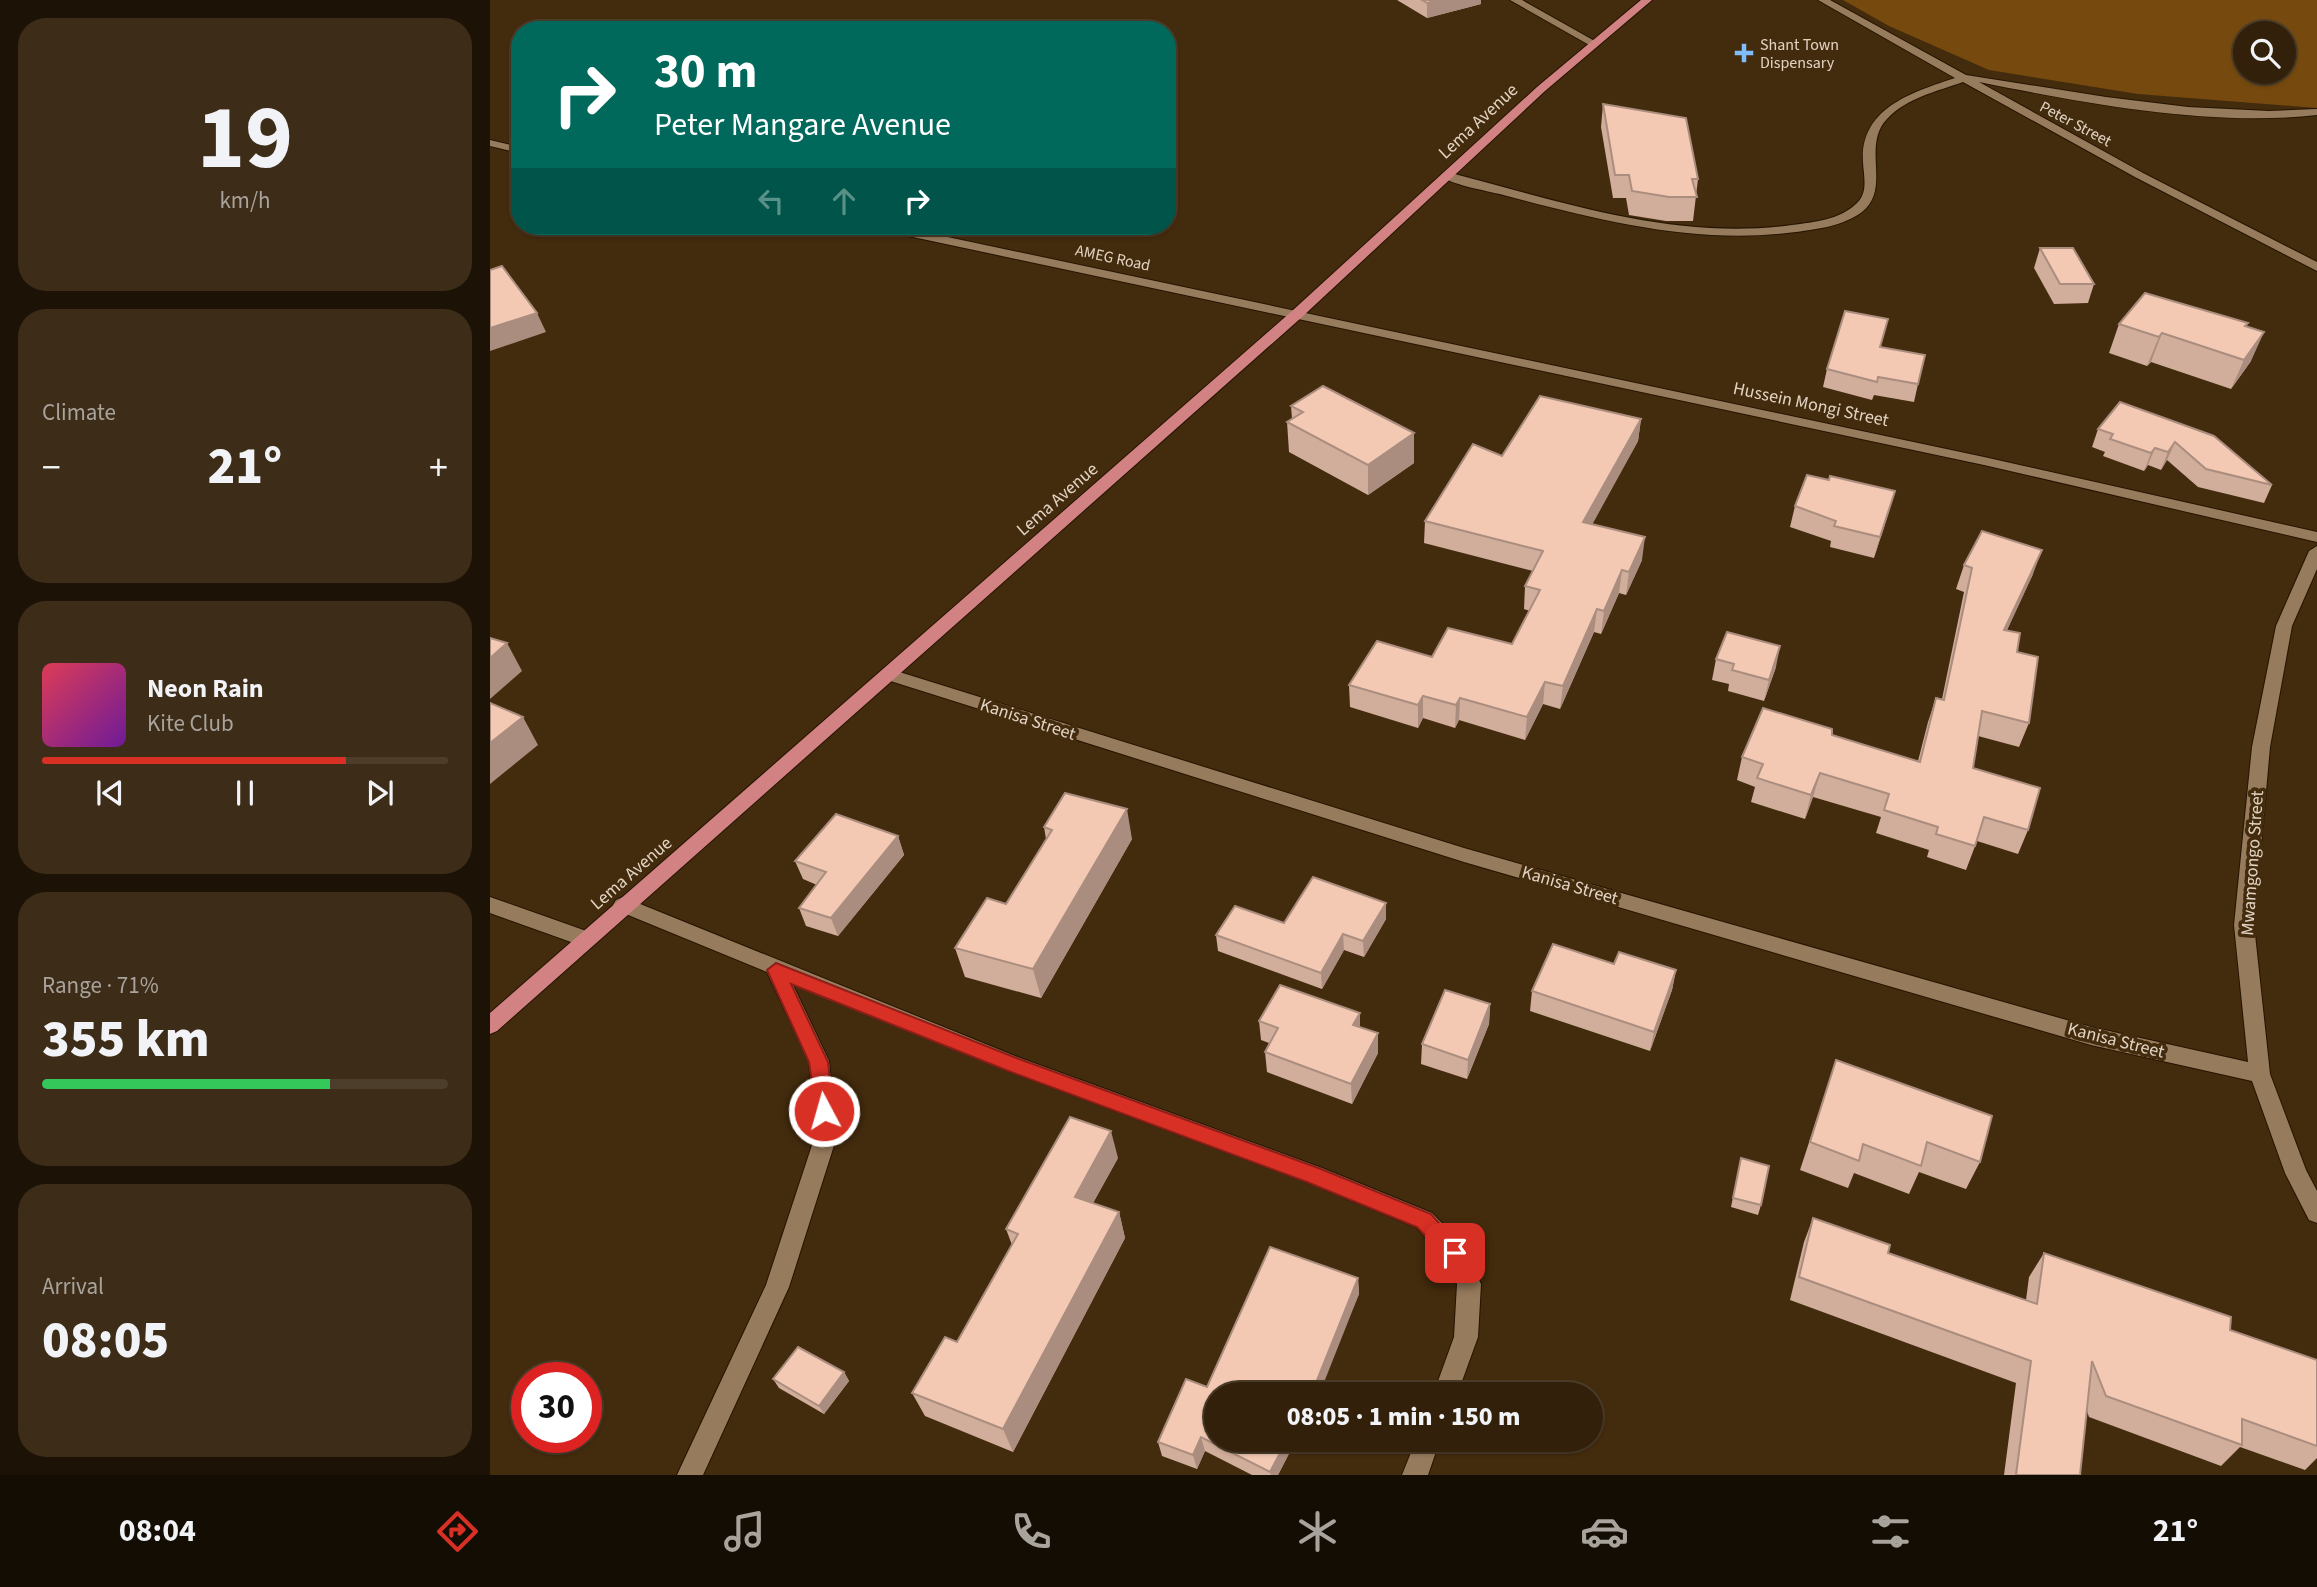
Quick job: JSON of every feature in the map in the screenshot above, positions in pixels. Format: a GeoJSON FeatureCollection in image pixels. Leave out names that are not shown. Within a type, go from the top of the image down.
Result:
{"type":"FeatureCollection","features":[{"type":"Feature","properties":{"kind":"main road","name":"Lema Avenue"},"geometry":{"type":"LineString","coordinates":[[490,1025],[623,905],[1297,314],[1541,89],[1647,0]]}},
{"type":"Feature","properties":{"kind":"street"},"geometry":{"type":"LineString","coordinates":[[1515,0],[1595,44]]}},
{"type":"Feature","properties":{"kind":"street","name":"Peter Street"},"geometry":{"type":"LineString","coordinates":[[1823,0],[1950,73],[2317,268]]}},
{"type":"Feature","properties":{"kind":"street"},"geometry":{"type":"LineString","coordinates":[[1950,73],[2059,96],[2151,106],[2236,114],[2317,112]]}},
{"type":"Feature","properties":{"kind":"street"},"geometry":{"type":"LineString","coordinates":[[1447,176],[1643,223],[1704,233],[1785,232],[1846,216],[1865,202],[1873,175],[1869,137],[1875,122],[1916,96],[1962,79]]}},
{"type":"Feature","properties":{"kind":"street"},"geometry":{"type":"LineString","coordinates":[[490,143],[511,147]]}},
{"type":"Feature","properties":{"kind":"street","name":"AMEG Road"},"geometry":{"type":"LineString","coordinates":[[923,235],[1297,314]]}},
{"type":"Feature","properties":{"kind":"street","name":"Hussein Mongi Street"},"geometry":{"type":"LineString","coordinates":[[1297,314],[1970,458],[2317,537]]}},
{"type":"Feature","properties":{"kind":"street","name":"Mwamgongo Street"},"geometry":{"type":"LineString","coordinates":[[2317,551],[2284,626],[2261,747],[2244,925],[2260,1074],[2296,1173],[2317,1213]]}},
{"type":"Feature","properties":{"kind":"street","name":"Kanisa Street"},"geometry":{"type":"LineString","coordinates":[[887,674],[1464,855],[2091,1036],[2260,1074]]}},
{"type":"Feature","properties":{"kind":"street"},"geometry":{"type":"LineString","coordinates":[[490,905],[585,939]]}},
{"type":"Feature","properties":{"kind":"street"},"geometry":{"type":"LineString","coordinates":[[623,905],[776,970],[1013,1064],[1314,1175],[1424,1220],[1455,1253],[1469,1284],[1466,1337],[1450,1382]]}},
{"type":"Feature","properties":{"kind":"street"},"geometry":{"type":"LineString","coordinates":[[690,1475],[777,1287],[826,1136],[818,1062],[776,970]]}},
{"type":"Feature","properties":{"kind":"street"},"geometry":{"type":"LineString","coordinates":[[1415,1475],[1424,1452]]}},
{"type":"Feature","properties":{"kind":"shaded area"},"geometry":{"type":"Polygon","coordinates":[[[1843,0],[2317,0],[2317,108],[2138,94],[1989,70],[1889,26],[1843,0]]]}},
{"type":"Feature","properties":{"kind":"building"},"geometry":{"type":"Polygon","coordinates":[[[1603,104],[1686,118],[1698,179],[1692,179],[1697,197],[1669,197],[1632,191],[1629,175],[1615,175],[1603,104]]]}},
{"type":"Feature","properties":{"kind":"building"},"geometry":{"type":"Polygon","coordinates":[[[2040,248],[2073,248],[2094,284],[2060,284],[2040,248]]]}},
{"type":"Feature","properties":{"kind":"building"},"geometry":{"type":"Polygon","coordinates":[[[502,266],[537,313],[490,328],[490,270],[502,266]]]}},
{"type":"Feature","properties":{"kind":"building"},"geometry":{"type":"Polygon","coordinates":[[[2145,293],[2248,323],[2245,326],[2264,332],[2244,360],[2162,333],[2159,337],[2119,324],[2145,293]]]}},
{"type":"Feature","properties":{"kind":"building"},"geometry":{"type":"Polygon","coordinates":[[[1845,311],[1888,319],[1880,347],[1925,355],[1918,384],[1878,377],[1877,382],[1827,369],[1845,311]]]}},
{"type":"Feature","properties":{"kind":"building"},"geometry":{"type":"Polygon","coordinates":[[[1323,386],[1414,433],[1368,465],[1287,422],[1303,412],[1291,406],[1323,386]]]}},
{"type":"Feature","properties":{"kind":"building"},"geometry":{"type":"Polygon","coordinates":[[[1540,396],[1641,419],[1583,522],[1645,537],[1629,572],[1622,570],[1604,611],[1597,609],[1563,686],[1545,682],[1527,717],[1460,698],[1456,705],[1423,696],[1418,705],[1349,685],[1377,641],[1432,657],[1448,628],[1512,644],[1540,590],[1525,586],[1543,551],[1425,521],[1473,444],[1502,456],[1540,396]]]}},
{"type":"Feature","properties":{"kind":"building"},"geometry":{"type":"Polygon","coordinates":[[[2120,402],[2214,436],[2272,485],[2206,469],[2175,442],[2168,452],[2155,448],[2151,453],[2110,439],[2113,434],[2098,429],[2120,402]]]}},
{"type":"Feature","properties":{"kind":"building"},"geometry":{"type":"Polygon","coordinates":[[[1807,475],[1829,480],[1830,476],[1895,491],[1880,537],[1834,526],[1836,521],[1795,506],[1807,475]]]}},
{"type":"Feature","properties":{"kind":"building"},"geometry":{"type":"Polygon","coordinates":[[[1982,531],[2042,550],[2004,630],[2020,633],[2017,652],[2038,657],[2029,723],[1982,711],[1973,768],[2040,788],[2028,830],[1984,817],[1975,846],[1936,834],[1938,827],[1884,810],[1889,794],[1820,773],[1811,795],[1757,778],[1763,764],[1742,757],[1763,708],[1832,729],[1832,735],[1920,762],[1936,698],[1944,700],[1972,568],[1964,565],[1982,531]]]}},
{"type":"Feature","properties":{"kind":"building"},"geometry":{"type":"Polygon","coordinates":[[[1727,632],[1780,646],[1769,680],[1732,670],[1734,664],[1716,659],[1727,632]]]}},
{"type":"Feature","properties":{"kind":"building"},"geometry":{"type":"Polygon","coordinates":[[[490,638],[507,643],[490,658],[490,638]]]}},
{"type":"Feature","properties":{"kind":"building"},"geometry":{"type":"Polygon","coordinates":[[[490,703],[523,717],[490,743],[490,703]]]}},
{"type":"Feature","properties":{"kind":"building"},"geometry":{"type":"Polygon","coordinates":[[[1065,793],[1127,809],[1033,969],[955,948],[987,898],[1006,904],[1052,830],[1044,827],[1065,793]]]}},
{"type":"Feature","properties":{"kind":"building"},"geometry":{"type":"Polygon","coordinates":[[[836,814],[898,836],[831,918],[799,908],[826,872],[795,861],[836,814]]]}},
{"type":"Feature","properties":{"kind":"building"},"geometry":{"type":"Polygon","coordinates":[[[1313,877],[1386,903],[1363,941],[1343,934],[1321,973],[1216,935],[1235,906],[1284,923],[1313,877]]]}},
{"type":"Feature","properties":{"kind":"building"},"geometry":{"type":"Polygon","coordinates":[[[1553,944],[1614,964],[1619,952],[1676,970],[1654,1032],[1532,991],[1553,944]]]}},
{"type":"Feature","properties":{"kind":"building"},"geometry":{"type":"Polygon","coordinates":[[[1280,985],[1360,1013],[1353,1025],[1378,1033],[1351,1084],[1265,1052],[1278,1028],[1259,1021],[1280,985]]]}},
{"type":"Feature","properties":{"kind":"building"},"geometry":{"type":"Polygon","coordinates":[[[1445,990],[1490,1004],[1468,1060],[1422,1044],[1445,990]]]}},
{"type":"Feature","properties":{"kind":"building"},"geometry":{"type":"Polygon","coordinates":[[[1836,1060],[1992,1116],[1980,1162],[1927,1142],[1921,1166],[1863,1144],[1859,1161],[1810,1142],[1836,1060]]]}},
{"type":"Feature","properties":{"kind":"building"},"geometry":{"type":"Polygon","coordinates":[[[1070,1117],[1111,1131],[1075,1197],[1119,1212],[1003,1429],[912,1393],[945,1337],[957,1342],[1018,1234],[1006,1229],[1070,1117]]]}},
{"type":"Feature","properties":{"kind":"building"},"geometry":{"type":"Polygon","coordinates":[[[1741,1158],[1769,1166],[1761,1205],[1733,1198],[1741,1158]]]}},
{"type":"Feature","properties":{"kind":"building"},"geometry":{"type":"Polygon","coordinates":[[[1813,1218],[1890,1245],[1888,1253],[2037,1304],[2044,1253],[2231,1317],[2230,1330],[2317,1360],[2317,1446],[2242,1419],[2242,1445],[2106,1396],[2092,1361],[2080,1475],[2016,1475],[2031,1361],[1799,1277],[1813,1218]]]}},
{"type":"Feature","properties":{"kind":"building"},"geometry":{"type":"Polygon","coordinates":[[[1270,1247],[1358,1278],[1316,1382],[1209,1382],[1270,1247]]]}},
{"type":"Feature","properties":{"kind":"building"},"geometry":{"type":"Polygon","coordinates":[[[798,1347],[844,1372],[819,1406],[773,1379],[798,1347]]]}},
{"type":"Feature","properties":{"kind":"building"},"geometry":{"type":"Polygon","coordinates":[[[1186,1379],[1204,1386],[1204,1439],[1201,1437],[1193,1455],[1158,1442],[1186,1379]]]}},
{"type":"Feature","properties":{"kind":"building"},"geometry":{"type":"Polygon","coordinates":[[[1231,1452],[1281,1452],[1270,1472],[1231,1452]]]}},
{"type":"Feature","properties":{"kind":"place","name":"Shant Town Dispensary"},"geometry":{"type":"Point","coordinates":[1744,53]}},
{"type":"Feature","properties":{"kind":"route"},"geometry":{"type":"LineString","coordinates":[[824,1111],[818,1062],[776,970],[1013,1064],[1314,1175],[1424,1220],[1455,1253]]}}]}
